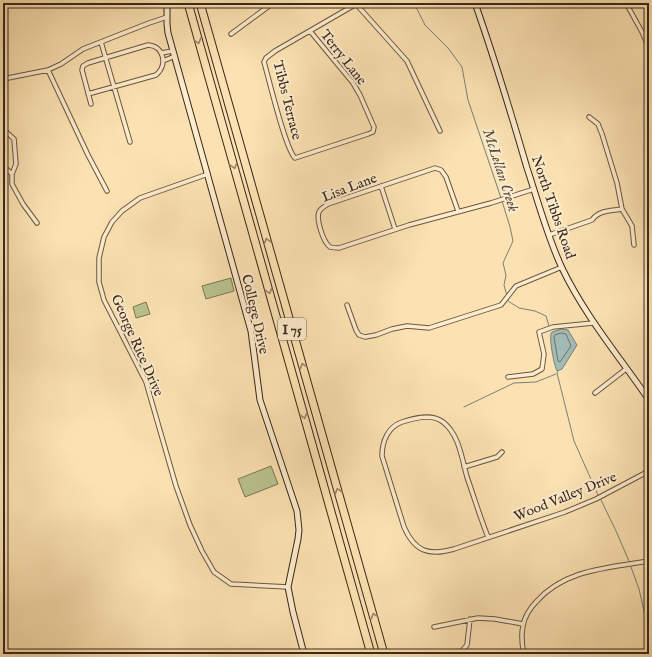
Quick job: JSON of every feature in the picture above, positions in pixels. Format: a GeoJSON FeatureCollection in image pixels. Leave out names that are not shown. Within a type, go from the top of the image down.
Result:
{"type":"FeatureCollection","features":[{"type":"Feature","properties":{"kind":"highway","name":"I 75"},"geometry":{"type":"LineString","coordinates":[[188,3],[372,654]]}},
{"type":"Feature","properties":{"kind":"highway","name":"I 75"},"geometry":{"type":"LineString","coordinates":[[200,3],[384,654]]}},
{"type":"Feature","properties":{"kind":"street","name":"College Drive"},"geometry":{"type":"LineString","coordinates":[[167,3],[168,32],[251,330],[260,400],[297,511],[299,530],[298,539],[288,587],[304,654]]}},
{"type":"Feature","properties":{"kind":"street"},"geometry":{"type":"LineString","coordinates":[[232,34],[273,3]]}},
{"type":"Feature","properties":{"kind":"street","name":"North Tibbs Road"},"geometry":{"type":"LineString","coordinates":[[475,3],[549,235],[562,267],[571,286],[593,323],[649,400]]}},
{"type":"Feature","properties":{"kind":"street"},"geometry":{"type":"LineString","coordinates":[[626,3],[649,48]]}},
{"type":"Feature","properties":{"kind":"street"},"geometry":{"type":"LineString","coordinates":[[357,4],[407,61],[440,131]]}},
{"type":"Feature","properties":{"kind":"street","name":"Tibbs Terrace"},"geometry":{"type":"LineString","coordinates":[[295,158],[290,152],[264,62],[266,58],[275,51],[357,4]]}},
{"type":"Feature","properties":{"kind":"street"},"geometry":{"type":"LineString","coordinates":[[3,78],[48,70],[62,64],[83,49],[148,22],[167,17]]}},
{"type":"Feature","properties":{"kind":"street","name":"Terry Lane"},"geometry":{"type":"LineString","coordinates":[[295,158],[373,132],[374,127],[360,95],[353,84],[310,31]]}},
{"type":"Feature","properties":{"kind":"street"},"geometry":{"type":"LineString","coordinates":[[101,42],[130,142]]}},
{"type":"Feature","properties":{"kind":"street"},"geometry":{"type":"LineString","coordinates":[[88,94],[156,74],[163,66],[161,53],[158,48],[154,45],[148,45],[106,57],[83,66],[82,70],[88,94],[91,104]]}},
{"type":"Feature","properties":{"kind":"street"},"geometry":{"type":"LineString","coordinates":[[161,53],[174,54]]}},
{"type":"Feature","properties":{"kind":"street"},"geometry":{"type":"LineString","coordinates":[[163,61],[174,54]]}},
{"type":"Feature","properties":{"kind":"street"},"geometry":{"type":"LineString","coordinates":[[48,70],[88,155],[107,191]]}},
{"type":"Feature","properties":{"kind":"street"},"geometry":{"type":"LineString","coordinates":[[589,117],[598,124],[602,134],[618,183],[622,209],[632,226],[634,245]]}},
{"type":"Feature","properties":{"kind":"street"},"geometry":{"type":"LineString","coordinates":[[3,129],[14,140],[16,164],[12,174],[12,184],[23,204],[37,223]]}},
{"type":"Feature","properties":{"kind":"street"},"geometry":{"type":"LineString","coordinates":[[3,166],[12,174]]}},
{"type":"Feature","properties":{"kind":"street","name":"Lisa Lane"},"geometry":{"type":"LineString","coordinates":[[458,211],[446,177],[440,170],[435,168],[328,204],[321,208],[318,212],[318,218],[326,243],[330,247],[339,248],[395,229],[491,203],[534,189]]}},
{"type":"Feature","properties":{"kind":"street","name":"George Rice Drive"},"geometry":{"type":"LineString","coordinates":[[208,174],[140,198],[122,211],[112,222],[104,237],[99,258],[99,282],[106,305],[146,382],[176,486],[190,526],[214,572],[231,584],[288,587]]}},
{"type":"Feature","properties":{"kind":"street"},"geometry":{"type":"LineString","coordinates":[[381,186],[395,229]]}},
{"type":"Feature","properties":{"kind":"street"},"geometry":{"type":"LineString","coordinates":[[549,235],[592,220],[595,215],[603,212],[622,209]]}},
{"type":"Feature","properties":{"kind":"street"},"geometry":{"type":"LineString","coordinates":[[347,305],[356,330],[359,335],[365,337],[407,326],[429,328],[500,305],[516,286],[562,267]]}},
{"type":"Feature","properties":{"kind":"street"},"geometry":{"type":"LineString","coordinates":[[508,377],[533,374],[542,369],[544,354],[539,332],[553,327],[593,323]]}},
{"type":"Feature","properties":{"kind":"street"},"geometry":{"type":"LineString","coordinates":[[595,393],[626,369]]}},
{"type":"Feature","properties":{"kind":"street","name":"Wood Valley Drive"},"geometry":{"type":"LineString","coordinates":[[488,537],[454,434],[442,420],[426,417],[408,420],[397,424],[392,428],[384,440],[382,446],[382,456],[404,527],[409,538],[415,544],[424,550],[434,553],[442,552],[565,512],[596,499],[649,471]]}},
{"type":"Feature","properties":{"kind":"street"},"geometry":{"type":"LineString","coordinates":[[464,467],[497,457],[502,452]]}},
{"type":"Feature","properties":{"kind":"street"},"geometry":{"type":"LineString","coordinates":[[524,654],[522,640],[523,624],[531,607],[544,593],[567,579],[589,570],[649,561]]}},
{"type":"Feature","properties":{"kind":"street"},"geometry":{"type":"LineString","coordinates":[[434,627],[478,618],[495,619],[523,624]]}},
{"type":"Feature","properties":{"kind":"street"},"geometry":{"type":"LineString","coordinates":[[459,654],[467,645],[470,619]]}},
{"type":"Feature","properties":{"kind":"green space"},"geometry":{"type":"Polygon","coordinates":[[[231,278],[234,291],[206,299],[202,286],[231,278]]]}},
{"type":"Feature","properties":{"kind":"green space"},"geometry":{"type":"Polygon","coordinates":[[[146,302],[150,314],[136,318],[133,307],[146,302]]]}},
{"type":"Feature","properties":{"kind":"green space"},"geometry":{"type":"Polygon","coordinates":[[[271,466],[278,484],[245,497],[238,479],[271,466]]]}},
{"type":"Feature","properties":{"kind":"water"},"geometry":{"type":"Polygon","coordinates":[[[561,329],[568,330],[577,345],[562,369],[557,371],[554,363],[551,334],[552,332],[561,329]]]}},
{"type":"Feature","properties":{"kind":"waterway","name":"McLellan Creek"},"geometry":{"type":"LineString","coordinates":[[410,3],[417,9],[425,25],[448,48],[462,67],[468,100],[501,198]]}},
{"type":"Feature","properties":{"kind":"waterway","name":"McLellan Creek"},"geometry":{"type":"LineString","coordinates":[[502,201],[513,241],[503,263],[506,275],[504,285],[507,296]]}},
{"type":"Feature","properties":{"kind":"waterway","name":"McLellan Creek"},"geometry":{"type":"LineString","coordinates":[[508,299],[508,301],[519,308],[535,311],[546,316],[549,326]]}},
{"type":"Feature","properties":{"kind":"waterway","name":"McLellan Creek"},"geometry":{"type":"LineString","coordinates":[[558,371],[557,373],[574,441],[598,495]]}},
{"type":"Feature","properties":{"kind":"waterway"},"geometry":{"type":"LineString","coordinates":[[464,407],[514,383],[536,382],[556,374]]}},
{"type":"Feature","properties":{"kind":"waterway","name":"McLellan Creek"},"geometry":{"type":"LineString","coordinates":[[601,500],[629,561]]}},
{"type":"Feature","properties":{"kind":"waterway","name":"McLellan Creek"},"geometry":{"type":"LineString","coordinates":[[631,567],[639,589],[649,633]]}}]}
